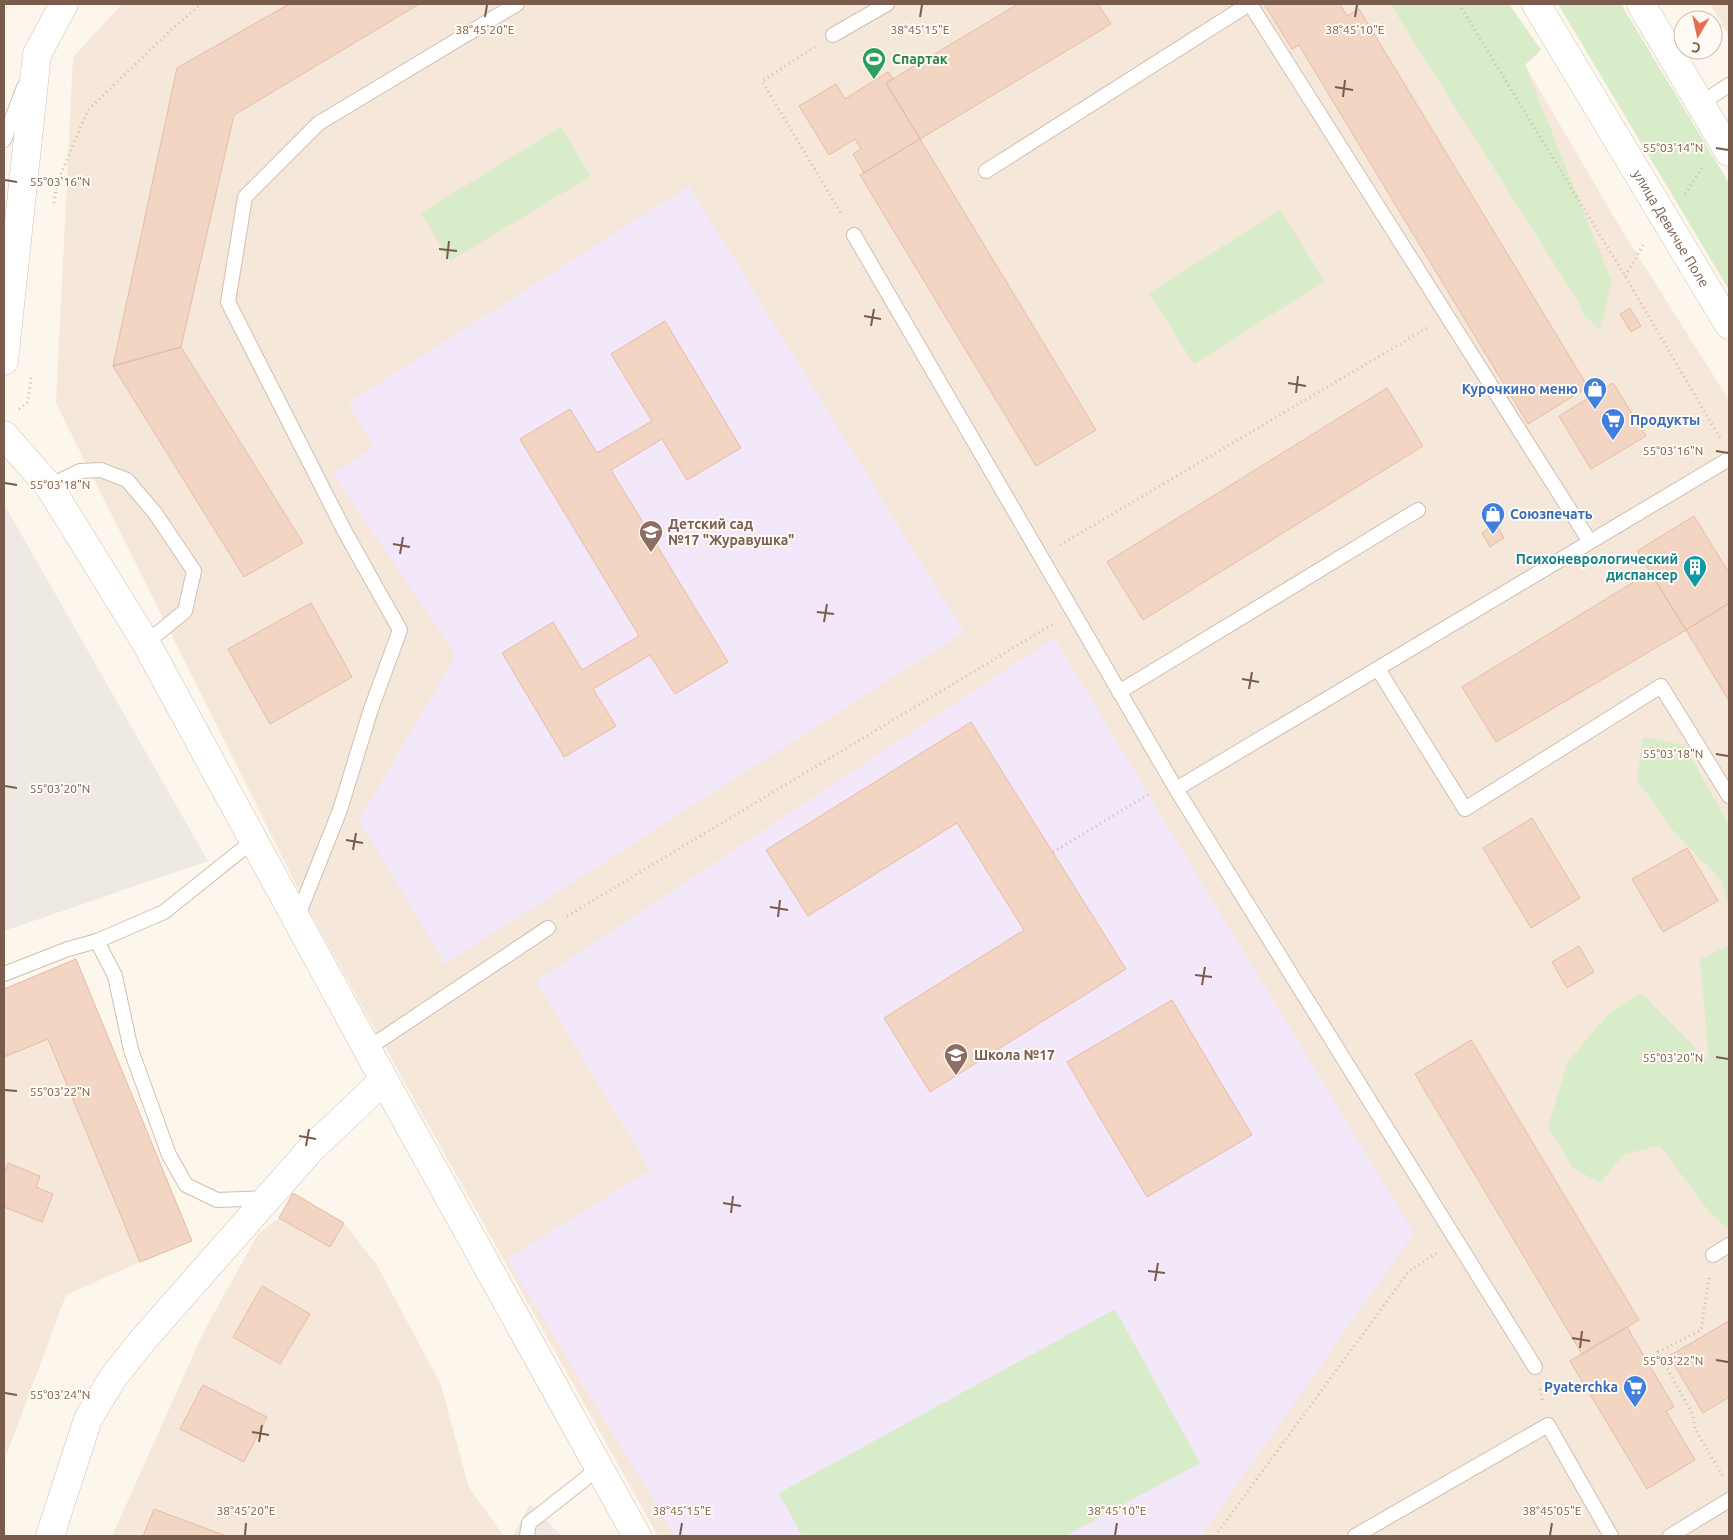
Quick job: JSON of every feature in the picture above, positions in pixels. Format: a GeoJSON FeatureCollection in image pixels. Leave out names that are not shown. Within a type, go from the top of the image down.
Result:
{"type":"FeatureCollection","features":[{"type":"Feature","properties":{"kind":"street"},"geometry":{"type":"LineString","coordinates":[[4,361],[37,54],[64,4]]}},
{"type":"Feature","properties":{"kind":"street","name":"улица Девичье Поле"},"geometry":{"type":"LineString","coordinates":[[1536,4],[1729,325]]}},
{"type":"Feature","properties":{"kind":"street"},"geometry":{"type":"LineString","coordinates":[[1641,4],[1729,152]]}},
{"type":"Feature","properties":{"kind":"street"},"geometry":{"type":"LineString","coordinates":[[10,423],[146,643],[384,1080],[637,1536]]}},
{"type":"Feature","properties":{"kind":"street"},"geometry":{"type":"LineString","coordinates":[[50,1536],[88,1419],[112,1379],[142,1341],[311,1149],[384,1080]]}},
{"type":"Feature","properties":{"kind":"lane"},"geometry":{"type":"LineString","coordinates":[[296,919],[340,810],[371,709],[400,630],[345,532],[228,302],[244,197],[319,123],[517,4]]}},
{"type":"Feature","properties":{"kind":"lane"},"geometry":{"type":"LineString","coordinates":[[833,35],[887,4]]}},
{"type":"Feature","properties":{"kind":"lane"},"geometry":{"type":"LineString","coordinates":[[986,171],[1249,4],[1590,542]]}},
{"type":"Feature","properties":{"kind":"lane"},"geometry":{"type":"LineString","coordinates":[[4,140],[37,54]]}},
{"type":"Feature","properties":{"kind":"lane"},"geometry":{"type":"LineString","coordinates":[[1701,103],[1729,85]]}},
{"type":"Feature","properties":{"kind":"lane"},"geometry":{"type":"LineString","coordinates":[[854,235],[1174,785],[1535,1367]]}},
{"type":"Feature","properties":{"kind":"lane"},"geometry":{"type":"LineString","coordinates":[[1174,785],[1378,669],[1729,459]]}},
{"type":"Feature","properties":{"kind":"lane"},"geometry":{"type":"LineString","coordinates":[[49,486],[80,471],[101,470],[127,480],[155,513],[194,571],[185,611],[146,643]]}},
{"type":"Feature","properties":{"kind":"lane"},"geometry":{"type":"LineString","coordinates":[[1119,692],[1418,510]]}},
{"type":"Feature","properties":{"kind":"lane"},"geometry":{"type":"LineString","coordinates":[[1378,669],[1465,809],[1661,686],[1729,796]]}},
{"type":"Feature","properties":{"kind":"lane"},"geometry":{"type":"LineString","coordinates":[[4,974],[68,949],[97,941],[164,912],[254,840]]}},
{"type":"Feature","properties":{"kind":"lane"},"geometry":{"type":"LineString","coordinates":[[367,1049],[548,928]]}},
{"type":"Feature","properties":{"kind":"lane"},"geometry":{"type":"LineString","coordinates":[[97,941],[115,976],[131,1050],[169,1155],[186,1185],[217,1200],[268,1198]]}},
{"type":"Feature","properties":{"kind":"lane"},"geometry":{"type":"LineString","coordinates":[[1713,1255],[1729,1245]]}},
{"type":"Feature","properties":{"kind":"lane"},"geometry":{"type":"LineString","coordinates":[[1355,1536],[1548,1425],[1611,1536]]}},
{"type":"Feature","properties":{"kind":"lane"},"geometry":{"type":"LineString","coordinates":[[528,1536],[530,1524],[599,1468]]}},
{"type":"Feature","properties":{"kind":"lane"},"geometry":{"type":"LineString","coordinates":[[1670,1536],[1729,1500]]}},
{"type":"Feature","properties":{"kind":"path"},"geometry":{"type":"LineString","coordinates":[[53,212],[57,184],[88,110],[171,30],[201,4]]}},
{"type":"Feature","properties":{"kind":"path"},"geometry":{"type":"LineString","coordinates":[[1459,4],[1625,276],[1724,445]]}},
{"type":"Feature","properties":{"kind":"path"},"geometry":{"type":"LineString","coordinates":[[1726,4],[1729,9]]}},
{"type":"Feature","properties":{"kind":"path"},"geometry":{"type":"LineString","coordinates":[[833,35],[762,81],[854,235]]}},
{"type":"Feature","properties":{"kind":"path"},"geometry":{"type":"LineString","coordinates":[[1040,556],[1447,316]]}},
{"type":"Feature","properties":{"kind":"path"},"geometry":{"type":"LineString","coordinates":[[10,423],[28,402],[31,374]]}},
{"type":"Feature","properties":{"kind":"path"},"geometry":{"type":"LineString","coordinates":[[548,928],[1072,612]]}},
{"type":"Feature","properties":{"kind":"path"},"geometry":{"type":"LineString","coordinates":[[1052,852],[1174,785]]}},
{"type":"Feature","properties":{"kind":"path"},"geometry":{"type":"LineString","coordinates":[[1215,1536],[1409,1271],[1456,1241]]}},
{"type":"Feature","properties":{"kind":"path"},"geometry":{"type":"LineString","coordinates":[[1713,1255],[1701,1330],[1658,1352],[1693,1415],[1695,1429],[1724,1479]]}},
{"type":"Feature","properties":{"kind":"path"},"geometry":{"type":"LineString","coordinates":[[1535,1367],[1548,1425]]}},
{"type":"Feature","properties":{"kind":"shaded area"},"geometry":{"type":"Polygon","coordinates":[[[122,4],[1489,4],[1623,232],[1729,400],[1729,1536],[658,1536],[310,913],[56,403],[73,57],[122,4]]]}},
{"type":"Feature","properties":{"kind":"shaded area"},"geometry":{"type":"Polygon","coordinates":[[[1710,4],[1729,4],[1729,36],[1723,26],[1723,10],[1714,10],[1710,4]]]}},
{"type":"Feature","properties":{"kind":"shaded area","name":"Детский сад №17 \"Журавушка\""},"geometry":{"type":"Polygon","coordinates":[[[689,186],[964,632],[445,964],[359,820],[456,655],[333,474],[374,446],[348,403],[689,186]]]}},
{"type":"Feature","properties":{"kind":"shaded area"},"geometry":{"type":"Polygon","coordinates":[[[4,504],[208,861],[4,931],[4,504]]]}},
{"type":"Feature","properties":{"kind":"shaded area","name":"Школа №17"},"geometry":{"type":"Polygon","coordinates":[[[1054,638],[1414,1233],[1201,1536],[675,1536],[507,1259],[650,1170],[536,981],[1054,638]]]}},
{"type":"Feature","properties":{"kind":"shaded area"},"geometry":{"type":"Polygon","coordinates":[[[48,1039],[140,1262],[66,1295],[4,1462],[4,1057],[48,1039]]]}},
{"type":"Feature","properties":{"kind":"shaded area"},"geometry":{"type":"Polygon","coordinates":[[[293,1193],[344,1223],[377,1265],[441,1385],[469,1488],[504,1536],[112,1536],[204,1331],[258,1234],[279,1218],[293,1193]]]}},
{"type":"Feature","properties":{"kind":"shaded area"},"geometry":{"type":"Polygon","coordinates":[[[530,1504],[562,1536],[513,1536],[530,1504]]]}},
{"type":"Feature","properties":{"kind":"green space"},"geometry":{"type":"Polygon","coordinates":[[[1390,4],[1509,4],[1541,50],[1525,65],[1612,282],[1600,330],[1583,314],[1579,303],[1390,4]]]}},
{"type":"Feature","properties":{"kind":"green space"},"geometry":{"type":"Polygon","coordinates":[[[1558,4],[1621,4],[1729,183],[1729,290],[1558,4]]]}},
{"type":"Feature","properties":{"kind":"green space"},"geometry":{"type":"Polygon","coordinates":[[[561,127],[591,176],[450,261],[421,213],[561,127]]]}},
{"type":"Feature","properties":{"kind":"green space"},"geometry":{"type":"Polygon","coordinates":[[[1280,210],[1325,281],[1194,364],[1149,293],[1280,210]]]}},
{"type":"Feature","properties":{"kind":"green space"},"geometry":{"type":"Polygon","coordinates":[[[1643,737],[1684,745],[1729,825],[1729,907],[1721,880],[1675,833],[1637,780],[1643,737]]]}},
{"type":"Feature","properties":{"kind":"green space"},"geometry":{"type":"Polygon","coordinates":[[[1729,945],[1729,1230],[1711,1214],[1659,1145],[1623,1155],[1600,1183],[1572,1167],[1548,1127],[1567,1063],[1610,1012],[1642,993],[1709,1062],[1700,959],[1729,945]]]}},
{"type":"Feature","properties":{"kind":"green space"},"geometry":{"type":"Polygon","coordinates":[[[1115,1309],[1200,1463],[1065,1536],[802,1536],[779,1493],[1115,1309]]]}},
{"type":"Feature","properties":{"kind":"building"},"geometry":{"type":"Polygon","coordinates":[[[289,4],[419,4],[234,115],[181,347],[113,366],[177,68],[289,4]]]}},
{"type":"Feature","properties":{"kind":"building"},"geometry":{"type":"Polygon","coordinates":[[[1018,4],[1098,4],[1111,24],[920,139],[886,83],[1018,4]]]}},
{"type":"Feature","properties":{"kind":"building"},"geometry":{"type":"Polygon","coordinates":[[[1264,4],[1340,4],[1347,16],[1359,9],[1588,387],[1528,424],[1299,45],[1292,49],[1264,4]]]}},
{"type":"Feature","properties":{"kind":"building"},"geometry":{"type":"Polygon","coordinates":[[[888,72],[893,79],[886,83],[920,139],[864,173],[853,154],[861,149],[855,139],[829,155],[799,106],[836,84],[845,99],[888,72]]]}},
{"type":"Feature","properties":{"kind":"building"},"geometry":{"type":"Polygon","coordinates":[[[920,139],[1096,430],[1036,466],[860,175],[920,139]]]}},
{"type":"Feature","properties":{"kind":"building"},"geometry":{"type":"Polygon","coordinates":[[[1630,308],[1641,326],[1631,332],[1620,314],[1630,308]]]}},
{"type":"Feature","properties":{"kind":"building"},"geometry":{"type":"Polygon","coordinates":[[[665,321],[741,448],[687,480],[662,439],[611,470],[728,662],[675,694],[650,655],[593,689],[616,726],[564,757],[502,653],[553,622],[582,670],[639,636],[520,439],[570,409],[597,453],[652,421],[611,354],[665,321]]]}},
{"type":"Feature","properties":{"kind":"building"},"geometry":{"type":"Polygon","coordinates":[[[181,347],[303,543],[244,577],[113,366],[181,347]]]}},
{"type":"Feature","properties":{"kind":"building"},"geometry":{"type":"Polygon","coordinates":[[[1613,383],[1646,436],[1591,469],[1559,416],[1613,383]]]}},
{"type":"Feature","properties":{"kind":"building"},"geometry":{"type":"Polygon","coordinates":[[[1387,388],[1423,446],[1143,620],[1107,562],[1387,388]]]}},
{"type":"Feature","properties":{"kind":"building","name":"Психоневрологический диспансер"},"geometry":{"type":"Polygon","coordinates":[[[1694,516],[1729,573],[1729,603],[1686,630],[1637,551],[1694,516]]]}},
{"type":"Feature","properties":{"kind":"building","name":"Союзпечать"},"geometry":{"type":"Polygon","coordinates":[[[1496,524],[1504,538],[1490,547],[1482,533],[1496,524]]]}},
{"type":"Feature","properties":{"kind":"building"},"geometry":{"type":"Polygon","coordinates":[[[1650,572],[1686,630],[1496,742],[1462,687],[1650,572]]]}},
{"type":"Feature","properties":{"kind":"building"},"geometry":{"type":"Polygon","coordinates":[[[311,603],[352,677],[270,724],[228,649],[311,603]]]}},
{"type":"Feature","properties":{"kind":"building"},"geometry":{"type":"Polygon","coordinates":[[[1729,603],[1729,701],[1686,630],[1729,603]]]}},
{"type":"Feature","properties":{"kind":"building"},"geometry":{"type":"Polygon","coordinates":[[[971,722],[1126,969],[930,1092],[884,1018],[1024,930],[957,823],[808,916],[766,850],[971,722]]]}},
{"type":"Feature","properties":{"kind":"building"},"geometry":{"type":"Polygon","coordinates":[[[1532,818],[1580,898],[1531,928],[1483,848],[1532,818]]]}},
{"type":"Feature","properties":{"kind":"building"},"geometry":{"type":"Polygon","coordinates":[[[1687,848],[1718,901],[1663,932],[1632,879],[1687,848]]]}},
{"type":"Feature","properties":{"kind":"building"},"geometry":{"type":"Polygon","coordinates":[[[1579,946],[1594,972],[1567,988],[1552,962],[1579,946]]]}},
{"type":"Feature","properties":{"kind":"building"},"geometry":{"type":"Polygon","coordinates":[[[76,959],[192,1241],[140,1262],[48,1039],[4,1057],[4,989],[76,959]]]}},
{"type":"Feature","properties":{"kind":"building"},"geometry":{"type":"Polygon","coordinates":[[[1172,1000],[1252,1135],[1147,1197],[1067,1062],[1172,1000]]]}},
{"type":"Feature","properties":{"kind":"building"},"geometry":{"type":"Polygon","coordinates":[[[1471,1040],[1639,1320],[1582,1354],[1415,1074],[1471,1040]]]}},
{"type":"Feature","properties":{"kind":"building"},"geometry":{"type":"Polygon","coordinates":[[[8,1163],[40,1176],[36,1187],[53,1194],[42,1222],[4,1207],[4,1175],[8,1163]]]}},
{"type":"Feature","properties":{"kind":"building"},"geometry":{"type":"Polygon","coordinates":[[[293,1193],[344,1223],[330,1247],[279,1218],[293,1193]]]}},
{"type":"Feature","properties":{"kind":"building"},"geometry":{"type":"Polygon","coordinates":[[[262,1286],[310,1314],[280,1364],[233,1337],[262,1286]]]}},
{"type":"Feature","properties":{"kind":"building"},"geometry":{"type":"Polygon","coordinates":[[[1729,1321],[1729,1397],[1703,1413],[1669,1356],[1729,1321]]]}},
{"type":"Feature","properties":{"kind":"building","name":"Pyaterchka"},"geometry":{"type":"Polygon","coordinates":[[[1627,1327],[1674,1407],[1666,1411],[1695,1460],[1647,1489],[1570,1361],[1627,1327]]]}},
{"type":"Feature","properties":{"kind":"building"},"geometry":{"type":"Polygon","coordinates":[[[203,1385],[267,1417],[244,1462],[180,1429],[203,1385]]]}},
{"type":"Feature","properties":{"kind":"building"},"geometry":{"type":"Polygon","coordinates":[[[154,1509],[226,1536],[143,1536],[154,1509]]]}},
{"type":"Feature","properties":{"kind":"place","name":"Спартак"},"geometry":{"type":"Point","coordinates":[874,80]}},
{"type":"Feature","properties":{"kind":"place","name":"Курочкино меню"},"geometry":{"type":"Point","coordinates":[1595,410]}},
{"type":"Feature","properties":{"kind":"place","name":"Продукты"},"geometry":{"type":"Point","coordinates":[1613,441]}},
{"type":"Feature","properties":{"kind":"place","name":"Союзпечать"},"geometry":{"type":"Point","coordinates":[1493,535]}},
{"type":"Feature","properties":{"kind":"place","name":"Детский сад №17 \"Журавушка\""},"geometry":{"type":"Point","coordinates":[651,553]}},
{"type":"Feature","properties":{"kind":"place","name":"Психоневрологический диспансер"},"geometry":{"type":"Point","coordinates":[1695,588]}},
{"type":"Feature","properties":{"kind":"place","name":"Школа №17"},"geometry":{"type":"Point","coordinates":[956,1076]}},
{"type":"Feature","properties":{"kind":"place","name":"Pyaterchka"},"geometry":{"type":"Point","coordinates":[1635,1408]}}]}
